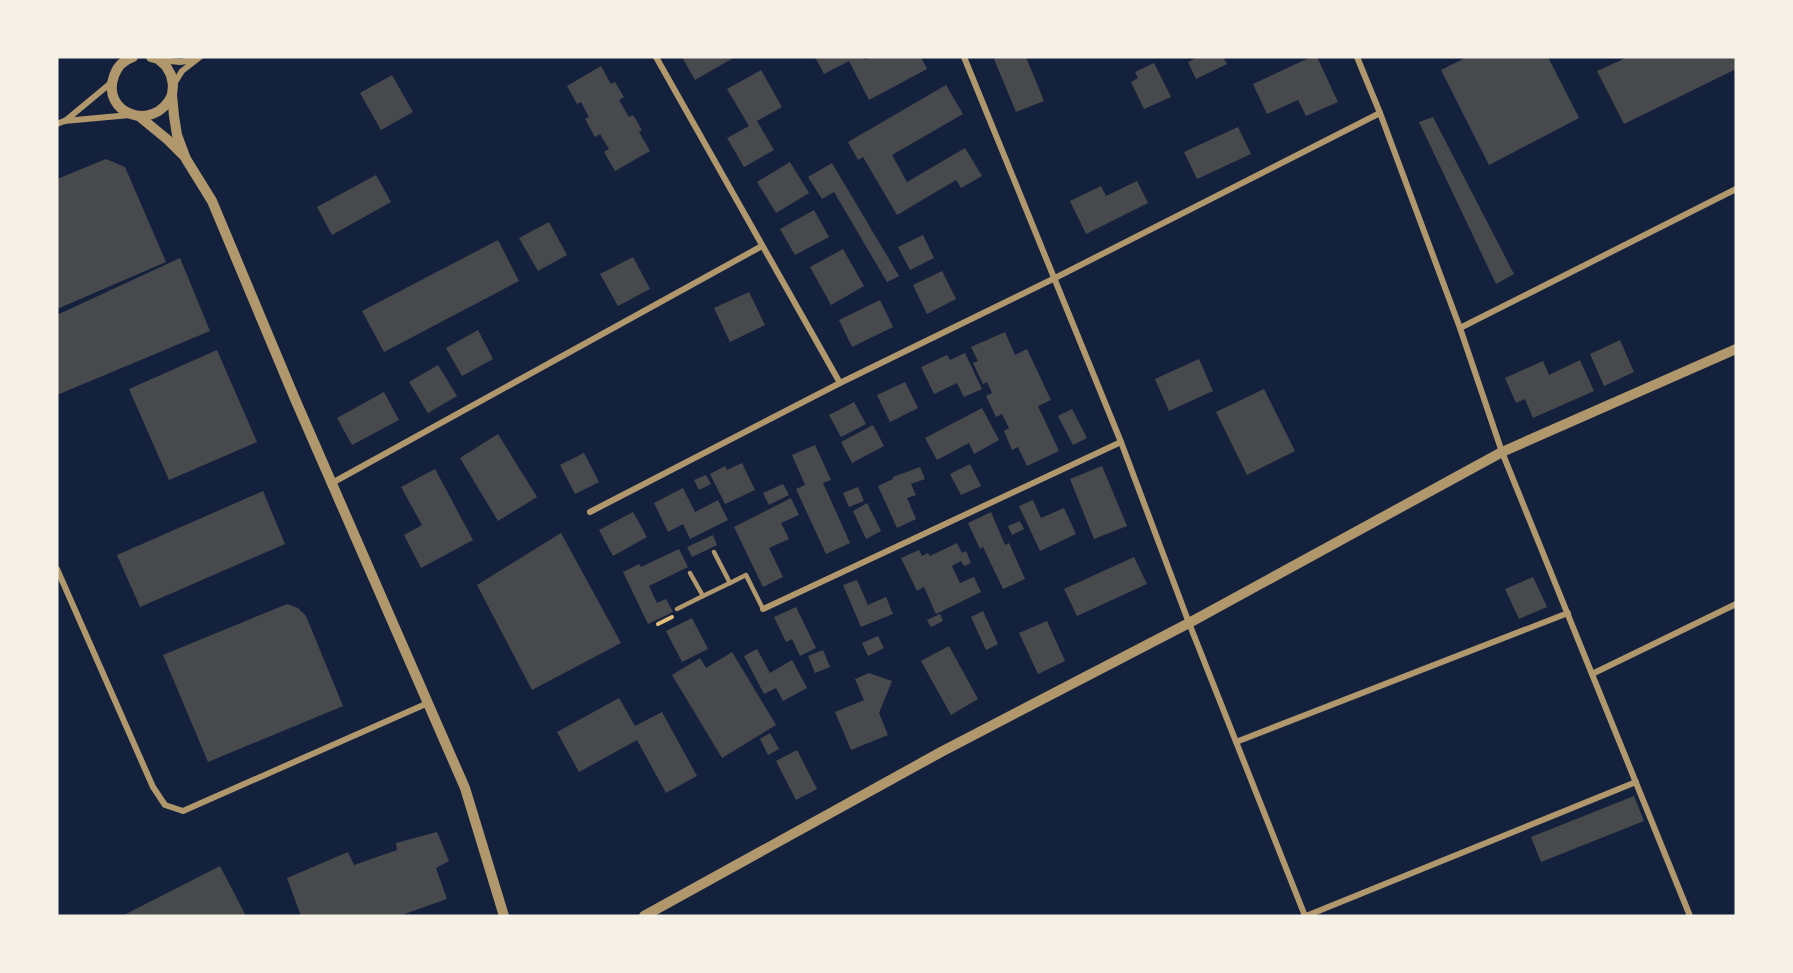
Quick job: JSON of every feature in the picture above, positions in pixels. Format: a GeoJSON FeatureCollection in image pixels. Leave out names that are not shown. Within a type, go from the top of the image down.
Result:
{"type":"FeatureCollection","features":[{"type":"Feature","properties":{"kind":"street"},"geometry":{"type":"LineString","coordinates":[[133,57],[121,61],[115,73],[112,92],[116,101],[122,109],[168,140],[186,159]]}},
{"type":"Feature","properties":{"kind":"street"},"geometry":{"type":"LineString","coordinates":[[656,57],[840,383]]}},
{"type":"Feature","properties":{"kind":"street"},"geometry":{"type":"LineString","coordinates":[[964,57],[1121,442],[1189,623],[1306,916],[1636,782]]}},
{"type":"Feature","properties":{"kind":"street"},"geometry":{"type":"LineString","coordinates":[[1357,57],[1460,328],[1502,452],[1690,916]]}},
{"type":"Feature","properties":{"kind":"street"},"geometry":{"type":"LineString","coordinates":[[154,58],[180,63],[197,58]]}},
{"type":"Feature","properties":{"kind":"street"},"geometry":{"type":"LineString","coordinates":[[154,58],[166,66],[171,75],[177,135],[186,159],[212,201],[465,788],[504,916]]}},
{"type":"Feature","properties":{"kind":"street"},"geometry":{"type":"LineString","coordinates":[[64,121],[151,116],[168,104],[182,71],[197,58]]}},
{"type":"Feature","properties":{"kind":"street"},"geometry":{"type":"LineString","coordinates":[[57,124],[64,121],[112,82]]}},
{"type":"Feature","properties":{"kind":"street"},"geometry":{"type":"LineString","coordinates":[[590,512],[840,383],[1055,278],[1380,113]]}},
{"type":"Feature","properties":{"kind":"street"},"geometry":{"type":"LineString","coordinates":[[1460,328],[1736,189]]}},
{"type":"Feature","properties":{"kind":"street"},"geometry":{"type":"LineString","coordinates":[[332,483],[762,246]]}},
{"type":"Feature","properties":{"kind":"street"},"geometry":{"type":"LineString","coordinates":[[644,916],[930,758],[1189,623],[1502,452],[1736,349]]}},
{"type":"Feature","properties":{"kind":"street"},"geometry":{"type":"LineString","coordinates":[[763,609],[1121,442]]}},
{"type":"Feature","properties":{"kind":"street"},"geometry":{"type":"LineString","coordinates":[[57,569],[153,787],[165,805],[183,811],[428,703]]}},
{"type":"Feature","properties":{"kind":"street"},"geometry":{"type":"LineString","coordinates":[[1592,674],[1736,604]]}},
{"type":"Feature","properties":{"kind":"street"},"geometry":{"type":"LineString","coordinates":[[1236,742],[1568,613]]}},
{"type":"Feature","properties":{"kind":"lane"},"geometry":{"type":"LineString","coordinates":[[714,552],[730,583]]}},
{"type":"Feature","properties":{"kind":"lane"},"geometry":{"type":"LineString","coordinates":[[690,573],[703,596]]}},
{"type":"Feature","properties":{"kind":"lane"},"geometry":{"type":"LineString","coordinates":[[677,609],[746,575],[763,609]]}},
{"type":"Feature","properties":{"kind":"building"},"geometry":{"type":"Polygon","coordinates":[[[682,57],[735,57],[695,80],[682,57]]]}},
{"type":"Feature","properties":{"kind":"building"},"geometry":{"type":"Polygon","coordinates":[[[815,57],[864,57],[865,60],[870,57],[921,57],[927,69],[869,100],[849,61],[824,74],[815,57]]]}},
{"type":"Feature","properties":{"kind":"building"},"geometry":{"type":"Polygon","coordinates":[[[1026,57],[1044,101],[1016,112],[994,59],[1026,57]]]}},
{"type":"Feature","properties":{"kind":"building"},"geometry":{"type":"Polygon","coordinates":[[[1198,57],[1223,57],[1227,64],[1196,79],[1188,62],[1198,57]]]}},
{"type":"Feature","properties":{"kind":"building"},"geometry":{"type":"Polygon","coordinates":[[[1311,57],[1317,57],[1338,102],[1306,116],[1298,100],[1267,114],[1253,84],[1311,57]]]}},
{"type":"Feature","properties":{"kind":"building"},"geometry":{"type":"Polygon","coordinates":[[[1467,57],[1548,57],[1579,118],[1489,165],[1441,70],[1467,57]]]}},
{"type":"Feature","properties":{"kind":"building"},"geometry":{"type":"Polygon","coordinates":[[[1628,57],[1736,57],[1736,69],[1624,124],[1597,71],[1628,57]]]}},
{"type":"Feature","properties":{"kind":"building"},"geometry":{"type":"Polygon","coordinates":[[[1154,63],[1171,97],[1144,109],[1131,82],[1138,78],[1135,72],[1154,63]]]}},
{"type":"Feature","properties":{"kind":"building"},"geometry":{"type":"Polygon","coordinates":[[[601,66],[611,84],[615,82],[624,97],[619,100],[629,117],[633,115],[642,130],[639,132],[650,151],[615,171],[604,152],[609,149],[600,134],[595,137],[585,119],[589,117],[581,102],[577,104],[567,86],[601,66]]]}},
{"type":"Feature","properties":{"kind":"building"},"geometry":{"type":"Polygon","coordinates":[[[761,70],[782,107],[757,121],[774,150],[744,167],[727,138],[749,126],[727,89],[761,70]]]}},
{"type":"Feature","properties":{"kind":"building"},"geometry":{"type":"Polygon","coordinates":[[[392,75],[413,112],[381,130],[360,93],[392,75]]]}},
{"type":"Feature","properties":{"kind":"building"},"geometry":{"type":"Polygon","coordinates":[[[946,85],[963,114],[892,155],[907,182],[965,148],[982,176],[961,188],[956,180],[897,215],[863,157],[858,160],[848,142],[946,85]]]}},
{"type":"Feature","properties":{"kind":"building"},"geometry":{"type":"Polygon","coordinates":[[[1433,117],[1514,274],[1496,284],[1419,122],[1433,117]]]}},
{"type":"Feature","properties":{"kind":"building"},"geometry":{"type":"Polygon","coordinates":[[[1238,127],[1251,154],[1197,179],[1184,152],[1238,127]]]}},
{"type":"Feature","properties":{"kind":"building"},"geometry":{"type":"Polygon","coordinates":[[[106,159],[125,167],[166,262],[57,309],[57,179],[106,159]]]}},
{"type":"Feature","properties":{"kind":"building"},"geometry":{"type":"Polygon","coordinates":[[[790,162],[809,193],[776,213],[757,182],[790,162]]]}},
{"type":"Feature","properties":{"kind":"building"},"geometry":{"type":"Polygon","coordinates":[[[832,163],[899,276],[887,282],[834,192],[822,199],[808,177],[832,163]]]}},
{"type":"Feature","properties":{"kind":"building"},"geometry":{"type":"Polygon","coordinates":[[[376,175],[391,202],[332,235],[317,207],[376,175]]]}},
{"type":"Feature","properties":{"kind":"building"},"geometry":{"type":"Polygon","coordinates":[[[1137,181],[1148,203],[1086,234],[1070,201],[1101,186],[1106,196],[1137,181]]]}},
{"type":"Feature","properties":{"kind":"building"},"geometry":{"type":"Polygon","coordinates":[[[814,210],[829,237],[795,255],[780,229],[814,210]]]}},
{"type":"Feature","properties":{"kind":"building"},"geometry":{"type":"Polygon","coordinates":[[[549,222],[567,255],[538,271],[519,238],[549,222]]]}},
{"type":"Feature","properties":{"kind":"building"},"geometry":{"type":"Polygon","coordinates":[[[923,235],[934,258],[910,270],[898,247],[923,235]]]}},
{"type":"Feature","properties":{"kind":"building"},"geometry":{"type":"Polygon","coordinates":[[[498,240],[519,281],[384,352],[362,311],[498,240]]]}},
{"type":"Feature","properties":{"kind":"building"},"geometry":{"type":"Polygon","coordinates":[[[843,249],[864,286],[831,305],[810,267],[843,249]]]}},
{"type":"Feature","properties":{"kind":"building"},"geometry":{"type":"Polygon","coordinates":[[[633,257],[650,289],[618,306],[600,274],[633,257]]]}},
{"type":"Feature","properties":{"kind":"building"},"geometry":{"type":"Polygon","coordinates":[[[180,258],[210,331],[57,395],[57,315],[180,258]]]}},
{"type":"Feature","properties":{"kind":"building"},"geometry":{"type":"Polygon","coordinates":[[[942,271],[956,299],[927,314],[913,285],[942,271]]]}},
{"type":"Feature","properties":{"kind":"building"},"geometry":{"type":"Polygon","coordinates":[[[749,292],[765,325],[730,342],[714,308],[749,292]]]}},
{"type":"Feature","properties":{"kind":"building"},"geometry":{"type":"Polygon","coordinates":[[[880,300],[893,327],[852,347],[839,320],[880,300]]]}},
{"type":"Feature","properties":{"kind":"building"},"geometry":{"type":"Polygon","coordinates":[[[478,330],[493,359],[462,376],[446,348],[478,330]]]}},
{"type":"Feature","properties":{"kind":"building"},"geometry":{"type":"Polygon","coordinates":[[[1005,332],[1015,355],[1027,349],[1051,400],[1038,406],[1059,451],[1027,466],[1018,447],[1012,450],[1004,431],[1009,428],[1002,414],[996,417],[986,396],[992,393],[987,382],[983,384],[973,363],[978,361],[971,347],[1005,332]]]}},
{"type":"Feature","properties":{"kind":"building"},"geometry":{"type":"Polygon","coordinates":[[[1620,340],[1634,372],[1604,386],[1590,354],[1620,340]]]}},
{"type":"Feature","properties":{"kind":"building"},"geometry":{"type":"Polygon","coordinates":[[[217,350],[257,442],[169,480],[129,389],[217,350]]]}},
{"type":"Feature","properties":{"kind":"building"},"geometry":{"type":"Polygon","coordinates":[[[965,353],[982,389],[964,397],[957,383],[934,394],[921,367],[947,355],[950,360],[965,353]]]}},
{"type":"Feature","properties":{"kind":"building"},"geometry":{"type":"Polygon","coordinates":[[[1199,359],[1213,391],[1169,411],[1155,379],[1199,359]]]}},
{"type":"Feature","properties":{"kind":"building"},"geometry":{"type":"Polygon","coordinates":[[[1580,360],[1594,391],[1533,418],[1525,399],[1516,403],[1505,378],[1543,361],[1549,375],[1580,360]]]}},
{"type":"Feature","properties":{"kind":"building"},"geometry":{"type":"Polygon","coordinates":[[[438,365],[457,396],[428,413],[409,382],[438,365]]]}},
{"type":"Feature","properties":{"kind":"building"},"geometry":{"type":"Polygon","coordinates":[[[905,382],[918,408],[890,422],[877,395],[905,382]]]}},
{"type":"Feature","properties":{"kind":"building"},"geometry":{"type":"Polygon","coordinates":[[[1264,389],[1295,451],[1247,475],[1216,412],[1264,389]]]}},
{"type":"Feature","properties":{"kind":"building"},"geometry":{"type":"Polygon","coordinates":[[[384,392],[399,420],[352,445],[337,418],[384,392]]]}},
{"type":"Feature","properties":{"kind":"building"},"geometry":{"type":"Polygon","coordinates":[[[854,402],[866,424],[841,437],[829,415],[854,402]]]}},
{"type":"Feature","properties":{"kind":"building"},"geometry":{"type":"Polygon","coordinates":[[[982,408],[999,440],[974,454],[969,443],[937,460],[925,438],[982,408]]]}},
{"type":"Feature","properties":{"kind":"building"},"geometry":{"type":"Polygon","coordinates":[[[1072,409],[1087,438],[1073,445],[1058,416],[1072,409]]]}},
{"type":"Feature","properties":{"kind":"building"},"geometry":{"type":"Polygon","coordinates":[[[873,425],[884,446],[852,463],[841,442],[873,425]]]}},
{"type":"Feature","properties":{"kind":"building"},"geometry":{"type":"Polygon","coordinates":[[[498,434],[537,497],[498,521],[460,458],[498,434]]]}},
{"type":"Feature","properties":{"kind":"building"},"geometry":{"type":"Polygon","coordinates":[[[815,445],[831,480],[823,483],[850,543],[826,554],[796,489],[805,485],[792,455],[815,445]]]}},
{"type":"Feature","properties":{"kind":"building"},"geometry":{"type":"Polygon","coordinates":[[[584,453],[599,482],[575,494],[560,465],[584,453]]]}},
{"type":"Feature","properties":{"kind":"building"},"geometry":{"type":"Polygon","coordinates":[[[742,463],[755,490],[725,504],[710,474],[725,466],[727,470],[742,463]]]}},
{"type":"Feature","properties":{"kind":"building"},"geometry":{"type":"Polygon","coordinates":[[[970,464],[981,486],[961,495],[950,474],[970,464]]]}},
{"type":"Feature","properties":{"kind":"building"},"geometry":{"type":"Polygon","coordinates":[[[1102,466],[1127,526],[1094,539],[1070,479],[1102,466]]]}},
{"type":"Feature","properties":{"kind":"building"},"geometry":{"type":"Polygon","coordinates":[[[920,467],[925,479],[911,484],[916,495],[907,498],[916,519],[897,528],[878,486],[893,477],[920,467]]]}},
{"type":"Feature","properties":{"kind":"building"},"geometry":{"type":"Polygon","coordinates":[[[435,469],[473,540],[421,568],[404,535],[422,525],[401,487],[435,469]]]}},
{"type":"Feature","properties":{"kind":"building"},"geometry":{"type":"Polygon","coordinates":[[[706,475],[711,484],[699,490],[694,480],[706,475]]]}},
{"type":"Feature","properties":{"kind":"building"},"geometry":{"type":"Polygon","coordinates":[[[783,484],[789,495],[769,505],[763,493],[783,484]]]}},
{"type":"Feature","properties":{"kind":"building"},"geometry":{"type":"Polygon","coordinates":[[[858,487],[864,501],[849,507],[843,493],[858,487]]]}},
{"type":"Feature","properties":{"kind":"building"},"geometry":{"type":"Polygon","coordinates":[[[683,488],[695,512],[718,500],[728,520],[690,539],[683,524],[668,532],[654,503],[683,488]]]}},
{"type":"Feature","properties":{"kind":"building"},"geometry":{"type":"Polygon","coordinates":[[[263,491],[285,544],[140,607],[117,555],[263,491]]]}},
{"type":"Feature","properties":{"kind":"building"},"geometry":{"type":"Polygon","coordinates":[[[791,498],[799,515],[781,523],[789,539],[769,548],[783,577],[763,587],[734,527],[791,498]]]}},
{"type":"Feature","properties":{"kind":"building"},"geometry":{"type":"Polygon","coordinates":[[[1033,500],[1041,518],[1064,508],[1076,534],[1040,551],[1019,506],[1033,500]]]}},
{"type":"Feature","properties":{"kind":"building"},"geometry":{"type":"Polygon","coordinates":[[[867,503],[881,531],[866,539],[853,511],[867,503]]]}},
{"type":"Feature","properties":{"kind":"building"},"geometry":{"type":"Polygon","coordinates":[[[633,512],[647,537],[613,556],[599,530],[633,512]]]}},
{"type":"Feature","properties":{"kind":"building"},"geometry":{"type":"Polygon","coordinates":[[[991,512],[1005,545],[1009,543],[1025,579],[1003,589],[983,547],[980,549],[968,523],[991,512]]]}},
{"type":"Feature","properties":{"kind":"building"},"geometry":{"type":"Polygon","coordinates":[[[1020,521],[1024,529],[1012,535],[1008,526],[1020,521]]]}},
{"type":"Feature","properties":{"kind":"building"},"geometry":{"type":"Polygon","coordinates":[[[561,533],[621,643],[532,690],[477,585],[561,533]]]}},
{"type":"Feature","properties":{"kind":"building"},"geometry":{"type":"Polygon","coordinates":[[[713,535],[717,545],[692,557],[687,547],[713,535]]]}},
{"type":"Feature","properties":{"kind":"building"},"geometry":{"type":"Polygon","coordinates":[[[957,543],[962,553],[966,551],[971,563],[964,566],[961,561],[952,566],[960,583],[974,577],[981,592],[936,614],[924,587],[917,591],[901,558],[919,550],[922,556],[928,553],[930,556],[957,543]]]}},
{"type":"Feature","properties":{"kind":"building"},"geometry":{"type":"Polygon","coordinates":[[[679,549],[688,567],[649,586],[657,603],[666,599],[673,612],[648,624],[623,572],[639,564],[641,567],[679,549]]]}},
{"type":"Feature","properties":{"kind":"building"},"geometry":{"type":"Polygon","coordinates":[[[1134,557],[1147,584],[1077,616],[1064,589],[1134,557]]]}},
{"type":"Feature","properties":{"kind":"building"},"geometry":{"type":"Polygon","coordinates":[[[1533,577],[1547,607],[1519,619],[1505,589],[1533,577]]]}},
{"type":"Feature","properties":{"kind":"building"},"geometry":{"type":"Polygon","coordinates":[[[857,580],[868,605],[886,597],[893,614],[861,627],[843,585],[857,580]]]}},
{"type":"Feature","properties":{"kind":"building"},"geometry":{"type":"Polygon","coordinates":[[[287,604],[298,608],[306,616],[343,706],[208,762],[163,655],[287,604]]]}},
{"type":"Feature","properties":{"kind":"building"},"geometry":{"type":"Polygon","coordinates":[[[796,607],[816,648],[800,656],[792,639],[786,642],[774,617],[796,607]]]}},
{"type":"Feature","properties":{"kind":"building"},"geometry":{"type":"Polygon","coordinates":[[[983,611],[998,644],[986,650],[971,617],[983,611]]]}},
{"type":"Feature","properties":{"kind":"building"},"geometry":{"type":"Polygon","coordinates":[[[940,614],[943,621],[931,627],[927,620],[940,614]]]}},
{"type":"Feature","properties":{"kind":"building"},"geometry":{"type":"Polygon","coordinates":[[[692,618],[708,649],[682,662],[666,631],[692,618]]]}},
{"type":"Feature","properties":{"kind":"building"},"geometry":{"type":"Polygon","coordinates":[[[1047,621],[1065,661],[1038,674],[1019,633],[1047,621]]]}},
{"type":"Feature","properties":{"kind":"building"},"geometry":{"type":"Polygon","coordinates":[[[878,636],[884,648],[868,656],[862,643],[878,636]]]}},
{"type":"Feature","properties":{"kind":"building"},"geometry":{"type":"Polygon","coordinates":[[[949,646],[978,699],[951,715],[921,661],[949,646]]]}},
{"type":"Feature","properties":{"kind":"building"},"geometry":{"type":"Polygon","coordinates":[[[757,649],[770,673],[792,660],[807,688],[783,701],[776,688],[764,694],[744,656],[757,649]]]}},
{"type":"Feature","properties":{"kind":"building"},"geometry":{"type":"Polygon","coordinates":[[[823,650],[830,667],[815,673],[808,656],[823,650]]]}},
{"type":"Feature","properties":{"kind":"building"},"geometry":{"type":"Polygon","coordinates":[[[732,652],[776,725],[722,758],[672,675],[700,658],[706,668],[732,652]]]}},
{"type":"Feature","properties":{"kind":"building"},"geometry":{"type":"Polygon","coordinates":[[[869,673],[892,681],[879,713],[888,735],[851,750],[835,712],[864,700],[855,679],[869,673]]]}},
{"type":"Feature","properties":{"kind":"building"},"geometry":{"type":"Polygon","coordinates":[[[619,698],[635,726],[662,712],[697,776],[666,793],[637,740],[579,772],[557,732],[619,698]]]}},
{"type":"Feature","properties":{"kind":"building"},"geometry":{"type":"Polygon","coordinates":[[[770,733],[779,749],[768,755],[760,739],[770,733]]]}},
{"type":"Feature","properties":{"kind":"building"},"geometry":{"type":"Polygon","coordinates":[[[797,750],[817,789],[796,800],[776,761],[797,750]]]}},
{"type":"Feature","properties":{"kind":"building"},"geometry":{"type":"Polygon","coordinates":[[[1634,796],[1644,821],[1541,862],[1531,837],[1634,796]]]}},
{"type":"Feature","properties":{"kind":"building"},"geometry":{"type":"Polygon","coordinates":[[[437,832],[449,861],[436,868],[447,899],[399,916],[301,916],[287,878],[348,852],[354,865],[397,850],[396,843],[437,832]]]}},
{"type":"Feature","properties":{"kind":"building"},"geometry":{"type":"Polygon","coordinates":[[[220,866],[246,916],[122,916],[220,866]]]}}]}
